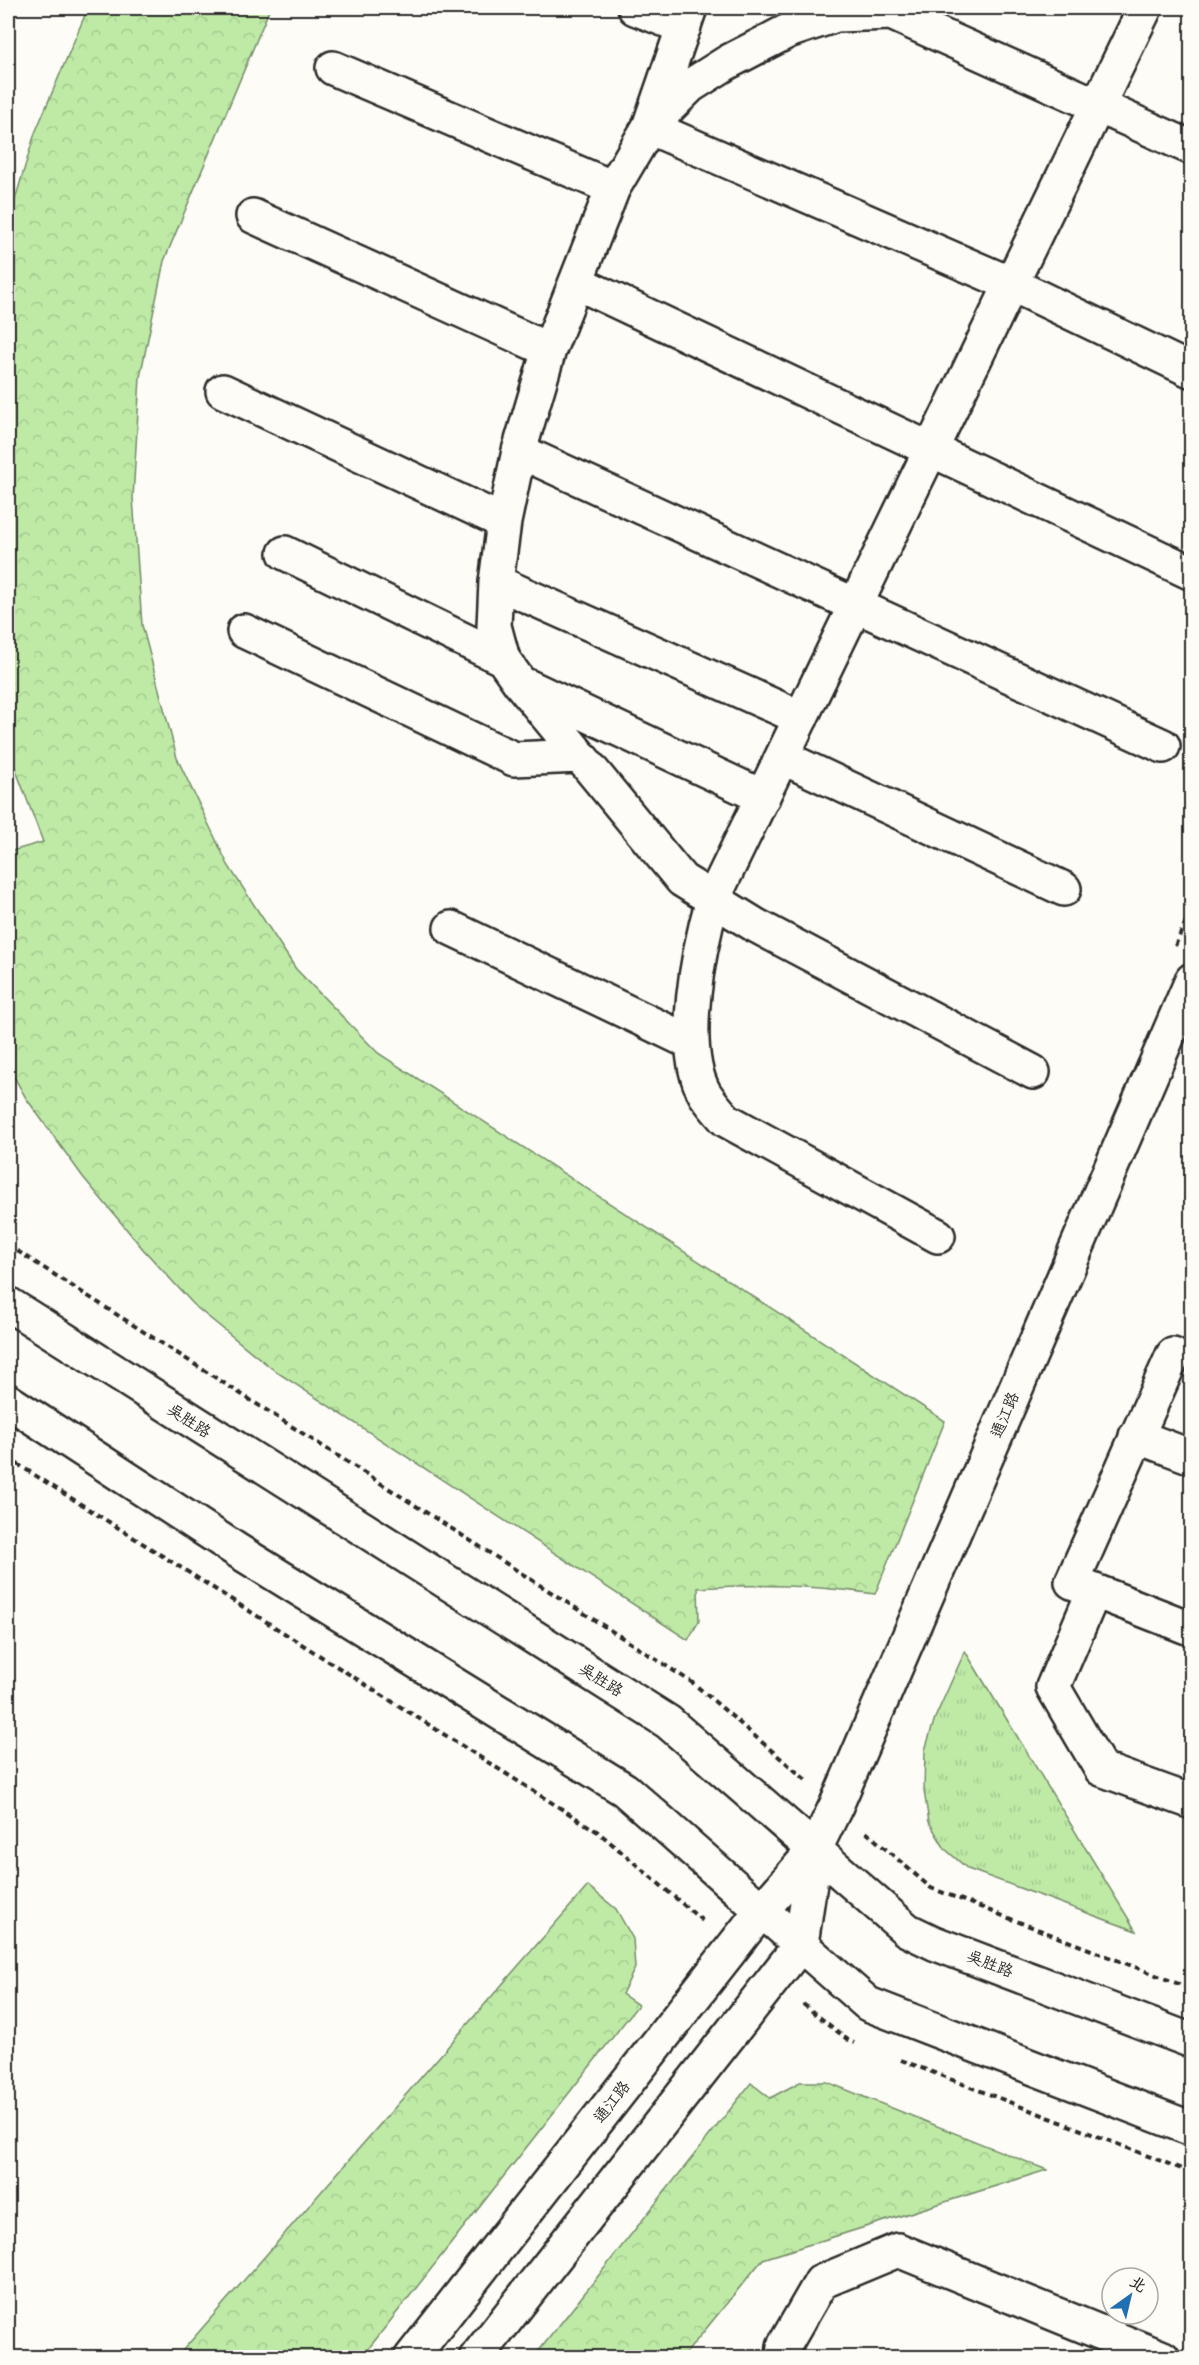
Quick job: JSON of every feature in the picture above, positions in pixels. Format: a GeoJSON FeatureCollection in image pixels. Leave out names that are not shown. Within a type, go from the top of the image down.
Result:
{"type":"FeatureCollection","features":[{"type":"Feature","properties":{"kind":"street"},"geometry":{"type":"LineString","coordinates":[[635,8],[687,17],[649,127],[613,188],[549,350],[519,452],[504,522],[496,582],[494,626],[511,671],[682,880],[755,925],[1033,1072]]}},
{"type":"Feature","properties":{"kind":"street"},"geometry":{"type":"LineString","coordinates":[[938,1236],[726,1120],[705,1094],[695,1068],[692,1043],[694,996],[704,930],[713,898],[1144,8]]}},
{"type":"Feature","properties":{"kind":"street"},"geometry":{"type":"LineString","coordinates":[[649,127],[690,86],[728,62],[788,31],[836,15],[887,10],[1191,148]]}},
{"type":"Feature","properties":{"kind":"street"},"geometry":{"type":"LineString","coordinates":[[333,68],[613,188]]}},
{"type":"Feature","properties":{"kind":"street"},"geometry":{"type":"LineString","coordinates":[[649,127],[1011,284],[1191,371]]}},
{"type":"Feature","properties":{"kind":"street"},"geometry":{"type":"LineString","coordinates":[[253,216],[549,350]]}},
{"type":"Feature","properties":{"kind":"street"},"geometry":{"type":"LineString","coordinates":[[576,282],[1191,573]]}},
{"type":"Feature","properties":{"kind":"street"},"geometry":{"type":"LineString","coordinates":[[223,391],[504,522]]}},
{"type":"Feature","properties":{"kind":"street"},"geometry":{"type":"LineString","coordinates":[[519,452],[1163,746]]}},
{"type":"Feature","properties":{"kind":"street"},"geometry":{"type":"LineString","coordinates":[[285,553],[511,671],[763,797]]}},
{"type":"Feature","properties":{"kind":"street"},"geometry":{"type":"LineString","coordinates":[[496,582],[801,718]]}},
{"type":"Feature","properties":{"kind":"street"},"geometry":{"type":"LineString","coordinates":[[244,631],[514,759],[579,756]]}},
{"type":"Feature","properties":{"kind":"street"},"geometry":{"type":"LineString","coordinates":[[782,757],[1064,890]]}},
{"type":"Feature","properties":{"kind":"street"},"geometry":{"type":"LineString","coordinates":[[451,928],[692,1043]]}},
{"type":"Feature","properties":{"kind":"street","name":"通江路"},"geometry":{"type":"LineString","coordinates":[[476,2358],[801,1944],[815,1849],[884,1697],[1191,980]]}},
{"type":"Feature","properties":{"kind":"street","name":"吴胜路"},"geometry":{"type":"LineString","coordinates":[[8,1304],[668,1722],[907,1930],[934,1943],[1191,2041]]}},
{"type":"Feature","properties":{"kind":"street"},"geometry":{"type":"LineString","coordinates":[[1170,1354],[1072,1582],[1191,1629]]}},
{"type":"Feature","properties":{"kind":"street"},"geometry":{"type":"LineString","coordinates":[[8,1401],[238,1551],[625,1790],[868,2004],[1191,2129]]}},
{"type":"Feature","properties":{"kind":"street"},"geometry":{"type":"LineString","coordinates":[[1136,1436],[1191,1457]]}},
{"type":"Feature","properties":{"kind":"street"},"geometry":{"type":"LineString","coordinates":[[1094,1591],[1053,1687],[1101,1768],[1191,1802]]}},
{"type":"Feature","properties":{"kind":"street","name":"通江路"},"geometry":{"type":"LineString","coordinates":[[411,2358],[762,1910],[815,1849]]}},
{"type":"Feature","properties":{"kind":"street"},"geometry":{"type":"LineString","coordinates":[[783,2358],[784,2346],[821,2282],[898,2250],[1163,2358]]}},
{"type":"Feature","properties":{"kind":"path"},"geometry":{"type":"LineString","coordinates":[[8,1458],[598,1832],[733,1947]]}},
{"type":"Feature","properties":{"kind":"path"},"geometry":{"type":"LineString","coordinates":[[773,1980],[848,2040],[859,2044]]}},
{"type":"Feature","properties":{"kind":"path"},"geometry":{"type":"LineString","coordinates":[[892,2057],[1191,2174]]}},
{"type":"Feature","properties":{"kind":"green space"},"geometry":{"type":"Polygon","coordinates":[[[88,8],[270,8],[164,261],[140,377],[133,498],[142,625],[177,758],[228,865],[296,969],[378,1053],[945,1421],[875,1594],[786,1586],[698,1588],[699,1621],[688,1640],[275,1371],[196,1307],[143,1249],[83,1177],[26,1098],[8,1066],[8,852],[43,842],[8,749],[8,223],[35,133],[88,8]]]}},
{"type":"Feature","properties":{"kind":"green space"},"geometry":{"type":"Polygon","coordinates":[[[965,1651],[1136,1931],[968,1869],[945,1849],[929,1822],[924,1791],[925,1750],[935,1718],[965,1651]]]}},
{"type":"Feature","properties":{"kind":"green space"},"geometry":{"type":"Polygon","coordinates":[[[588,1886],[616,1909],[633,1939],[635,1968],[622,1994],[638,2005],[362,2357],[177,2357],[588,1886]]]}},
{"type":"Feature","properties":{"kind":"green space"},"geometry":{"type":"Polygon","coordinates":[[[800,2082],[827,2082],[1047,2170],[763,2259],[683,2357],[534,2357],[751,2083],[770,2098],[800,2082]]]}}]}
